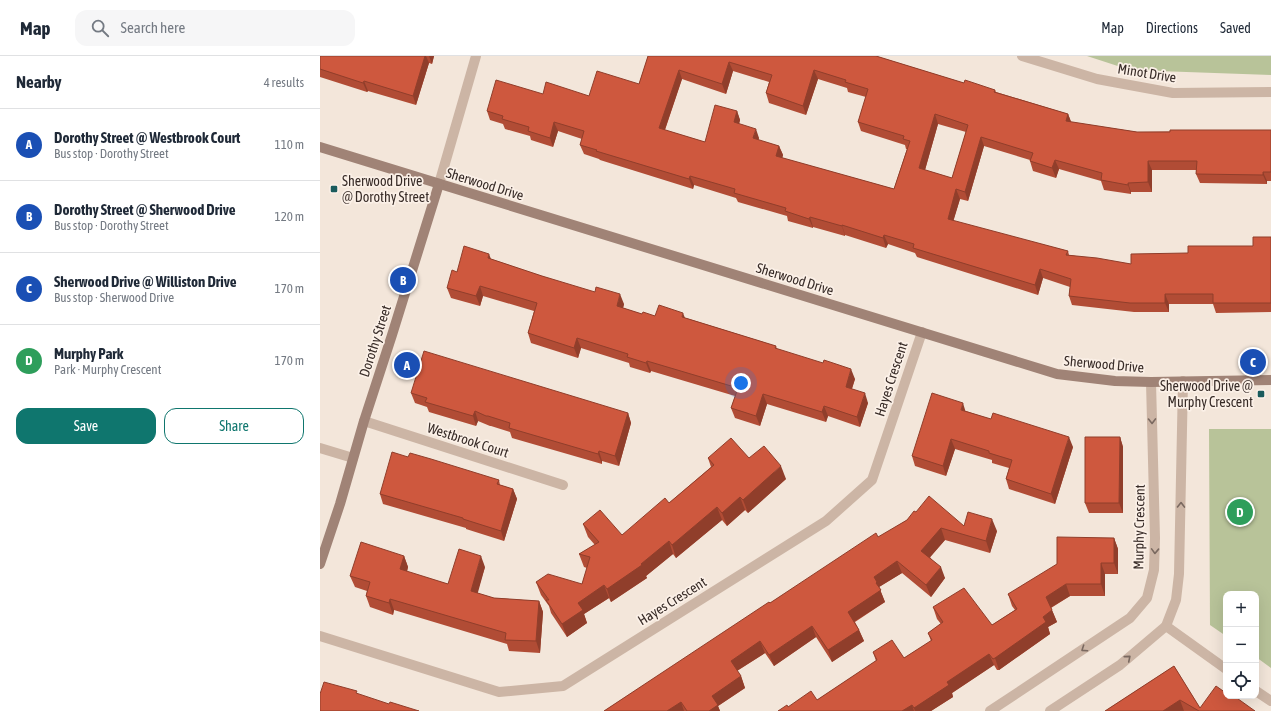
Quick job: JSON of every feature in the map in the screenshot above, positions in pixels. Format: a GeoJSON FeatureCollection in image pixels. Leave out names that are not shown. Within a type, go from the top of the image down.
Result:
{"type":"FeatureCollection","features":[{"type":"Feature","properties":{"kind":"street","name":"Dorothy Street"},"geometry":{"type":"LineString","coordinates":[[320,564],[439,184],[476,56]]}},
{"type":"Feature","properties":{"kind":"street","name":"Minot Drive"},"geometry":{"type":"LineString","coordinates":[[1022,56],[1097,80],[1173,93],[1271,92]]}},
{"type":"Feature","properties":{"kind":"street","name":"Sherwood Drive"},"geometry":{"type":"LineString","coordinates":[[320,148],[1057,374],[1115,381],[1151,382],[1271,380]]}},
{"type":"Feature","properties":{"kind":"street","name":"Hayes Crescent"},"geometry":{"type":"LineString","coordinates":[[320,636],[499,692],[563,686],[826,521],[872,480],[922,332]]}},
{"type":"Feature","properties":{"kind":"street"},"geometry":{"type":"LineString","coordinates":[[1050,711],[1120,665],[1166,626],[1176,600],[1179,574],[1183,381]]}},
{"type":"Feature","properties":{"kind":"street","name":"Murphy Crescent"},"geometry":{"type":"LineString","coordinates":[[990,711],[1130,618],[1147,598],[1154,570],[1155,538],[1151,382]]}},
{"type":"Feature","properties":{"kind":"street","name":"Westbrook Court"},"geometry":{"type":"LineString","coordinates":[[364,421],[564,485]]}},
{"type":"Feature","properties":{"kind":"street"},"geometry":{"type":"LineString","coordinates":[[320,448],[353,458]]}},
{"type":"Feature","properties":{"kind":"street"},"geometry":{"type":"LineString","coordinates":[[1166,626],[1223,667]]}},
{"type":"Feature","properties":{"kind":"street"},"geometry":{"type":"LineString","coordinates":[[1259,693],[1271,701]]}},
{"type":"Feature","properties":{"kind":"green space"},"geometry":{"type":"Polygon","coordinates":[[[1087,56],[1271,56],[1271,75],[1130,70],[1087,56]]]}},
{"type":"Feature","properties":{"kind":"green space"},"geometry":{"type":"Polygon","coordinates":[[[1209,429],[1271,429],[1271,668],[1259,659],[1259,591],[1223,591],[1223,634],[1210,625],[1209,429]]]}},
{"type":"Feature","properties":{"kind":"building"},"geometry":{"type":"Polygon","coordinates":[[[320,56],[425,56],[413,96],[364,81],[363,83],[320,69],[320,56]]]}},
{"type":"Feature","properties":{"kind":"building"},"geometry":{"type":"Polygon","coordinates":[[[648,56],[876,56],[964,83],[965,80],[995,90],[994,92],[1068,114],[1066,121],[1137,132],[1170,132],[1170,130],[1271,130],[1271,172],[1263,172],[1263,175],[1196,174],[1197,161],[1148,161],[1148,182],[1128,183],[1128,185],[1101,180],[1102,173],[1055,160],[1052,168],[1030,161],[1033,153],[981,137],[965,192],[956,189],[948,219],[1068,251],[1066,255],[1097,258],[1131,264],[1131,254],[1188,253],[1188,246],[1253,246],[1253,237],[1271,237],[1271,303],[1213,303],[1213,294],[1165,294],[1165,303],[1130,303],[1069,296],[1071,279],[1040,269],[1035,285],[913,248],[914,244],[884,235],[883,238],[842,225],[810,217],[809,219],[785,211],[786,208],[734,193],[735,189],[690,176],[689,179],[596,151],[597,150],[580,145],[584,131],[554,122],[550,138],[528,131],[529,127],[502,119],[503,116],[487,111],[496,80],[543,94],[546,82],[589,96],[597,71],[639,84],[648,56]],[[729,62],[722,84],[679,70],[659,128],[705,142],[715,105],[737,111],[734,122],[756,129],[753,138],[779,146],[776,156],[894,189],[910,141],[903,139],[904,136],[858,122],[868,89],[814,70],[803,106],[766,93],[772,75],[729,62]],[[935,114],[919,168],[952,178],[968,125],[935,114]]]}},
{"type":"Feature","properties":{"kind":"building"},"geometry":{"type":"Polygon","coordinates":[[[464,246],[489,254],[488,258],[542,276],[595,292],[596,287],[620,294],[617,306],[642,314],[643,312],[655,316],[659,305],[683,313],[682,317],[776,346],[775,348],[823,363],[824,360],[851,369],[846,387],[865,393],[857,417],[824,406],[822,412],[763,394],[756,416],[731,408],[738,388],[647,361],[646,363],[627,357],[628,354],[577,338],[574,348],[528,333],[537,303],[480,286],[476,296],[447,288],[452,270],[457,272],[464,246]]]}},
{"type":"Feature","properties":{"kind":"building"},"geometry":{"type":"Polygon","coordinates":[[[424,351],[628,413],[615,456],[599,451],[598,454],[509,428],[510,423],[475,411],[473,416],[425,402],[427,398],[411,393],[424,351]]]}},
{"type":"Feature","properties":{"kind":"building"},"geometry":{"type":"Polygon","coordinates":[[[932,393],[963,403],[961,410],[991,419],[993,413],[1069,437],[1051,494],[1006,479],[1012,460],[951,439],[943,466],[912,456],[932,393]]]}},
{"type":"Feature","properties":{"kind":"building"},"geometry":{"type":"Polygon","coordinates":[[[1085,437],[1120,437],[1119,503],[1085,503],[1085,437]]]}},
{"type":"Feature","properties":{"kind":"building"},"geometry":{"type":"Polygon","coordinates":[[[731,438],[749,458],[764,446],[781,466],[743,500],[740,497],[722,513],[717,507],[672,545],[669,541],[641,564],[642,565],[607,589],[604,585],[578,603],[583,610],[562,624],[546,600],[549,600],[536,582],[548,574],[582,584],[590,557],[579,554],[599,542],[583,524],[600,510],[622,535],[665,498],[669,503],[714,465],[708,458],[731,438]]]}},
{"type":"Feature","properties":{"kind":"building"},"geometry":{"type":"Polygon","coordinates":[[[392,452],[408,457],[410,453],[431,459],[499,480],[497,484],[513,489],[501,531],[463,518],[380,494],[392,452]]]}},
{"type":"Feature","properties":{"kind":"building"},"geometry":{"type":"Polygon","coordinates":[[[929,496],[964,526],[968,512],[992,519],[986,541],[941,528],[921,551],[941,567],[926,585],[897,561],[874,577],[881,590],[848,612],[859,630],[828,650],[812,626],[769,655],[760,641],[731,661],[741,676],[712,696],[718,705],[709,711],[687,711],[681,702],[667,711],[604,711],[876,533],[878,537],[907,520],[914,511],[916,512],[929,496]]]}},
{"type":"Feature","properties":{"kind":"building"},"geometry":{"type":"Polygon","coordinates":[[[1057,537],[1114,538],[1114,563],[1101,563],[1101,584],[1066,584],[1046,597],[1052,610],[1043,617],[1046,622],[995,658],[993,659],[989,654],[947,682],[949,685],[914,708],[912,705],[902,711],[778,711],[787,705],[788,707],[811,691],[817,700],[877,660],[873,652],[892,640],[904,658],[932,640],[928,633],[943,622],[933,607],[964,588],[992,625],[1017,609],[1008,594],[1057,564],[1057,537]]]}},
{"type":"Feature","properties":{"kind":"building"},"geometry":{"type":"Polygon","coordinates":[[[361,542],[404,556],[400,569],[448,584],[459,549],[481,556],[471,591],[494,598],[539,601],[536,641],[505,640],[506,633],[390,599],[389,603],[366,596],[370,582],[350,576],[361,542]]]}},
{"type":"Feature","properties":{"kind":"building"},"geometry":{"type":"Polygon","coordinates":[[[1174,666],[1200,708],[1216,686],[1223,691],[1223,699],[1238,699],[1255,711],[1199,711],[1180,700],[1163,711],[1105,711],[1174,666]]]}},
{"type":"Feature","properties":{"kind":"building"},"geometry":{"type":"Polygon","coordinates":[[[324,682],[357,691],[356,693],[389,704],[390,702],[419,711],[320,711],[320,694],[324,682]]]}},
{"type":"Feature","properties":{"kind":"place","name":"Sherwood Drive @ Dorothy Street"},"geometry":{"type":"Point","coordinates":[334,189]}},
{"type":"Feature","properties":{"kind":"place","name":"Dorothy Street @ Sherwood Drive"},"geometry":{"type":"Point","coordinates":[403,280]}},
{"type":"Feature","properties":{"kind":"place","name":"Sherwood Drive @ Williston Drive"},"geometry":{"type":"Point","coordinates":[1253,362]}},
{"type":"Feature","properties":{"kind":"place","name":"Dorothy Street @ Westbrook Court"},"geometry":{"type":"Point","coordinates":[407,365]}},
{"type":"Feature","properties":{"kind":"place","name":"Sherwood Drive @ Murphy Crescent"},"geometry":{"type":"Point","coordinates":[1261,394]}},
{"type":"Feature","properties":{"kind":"place","name":"Murphy Park"},"geometry":{"type":"Point","coordinates":[1240,512]}}]}
